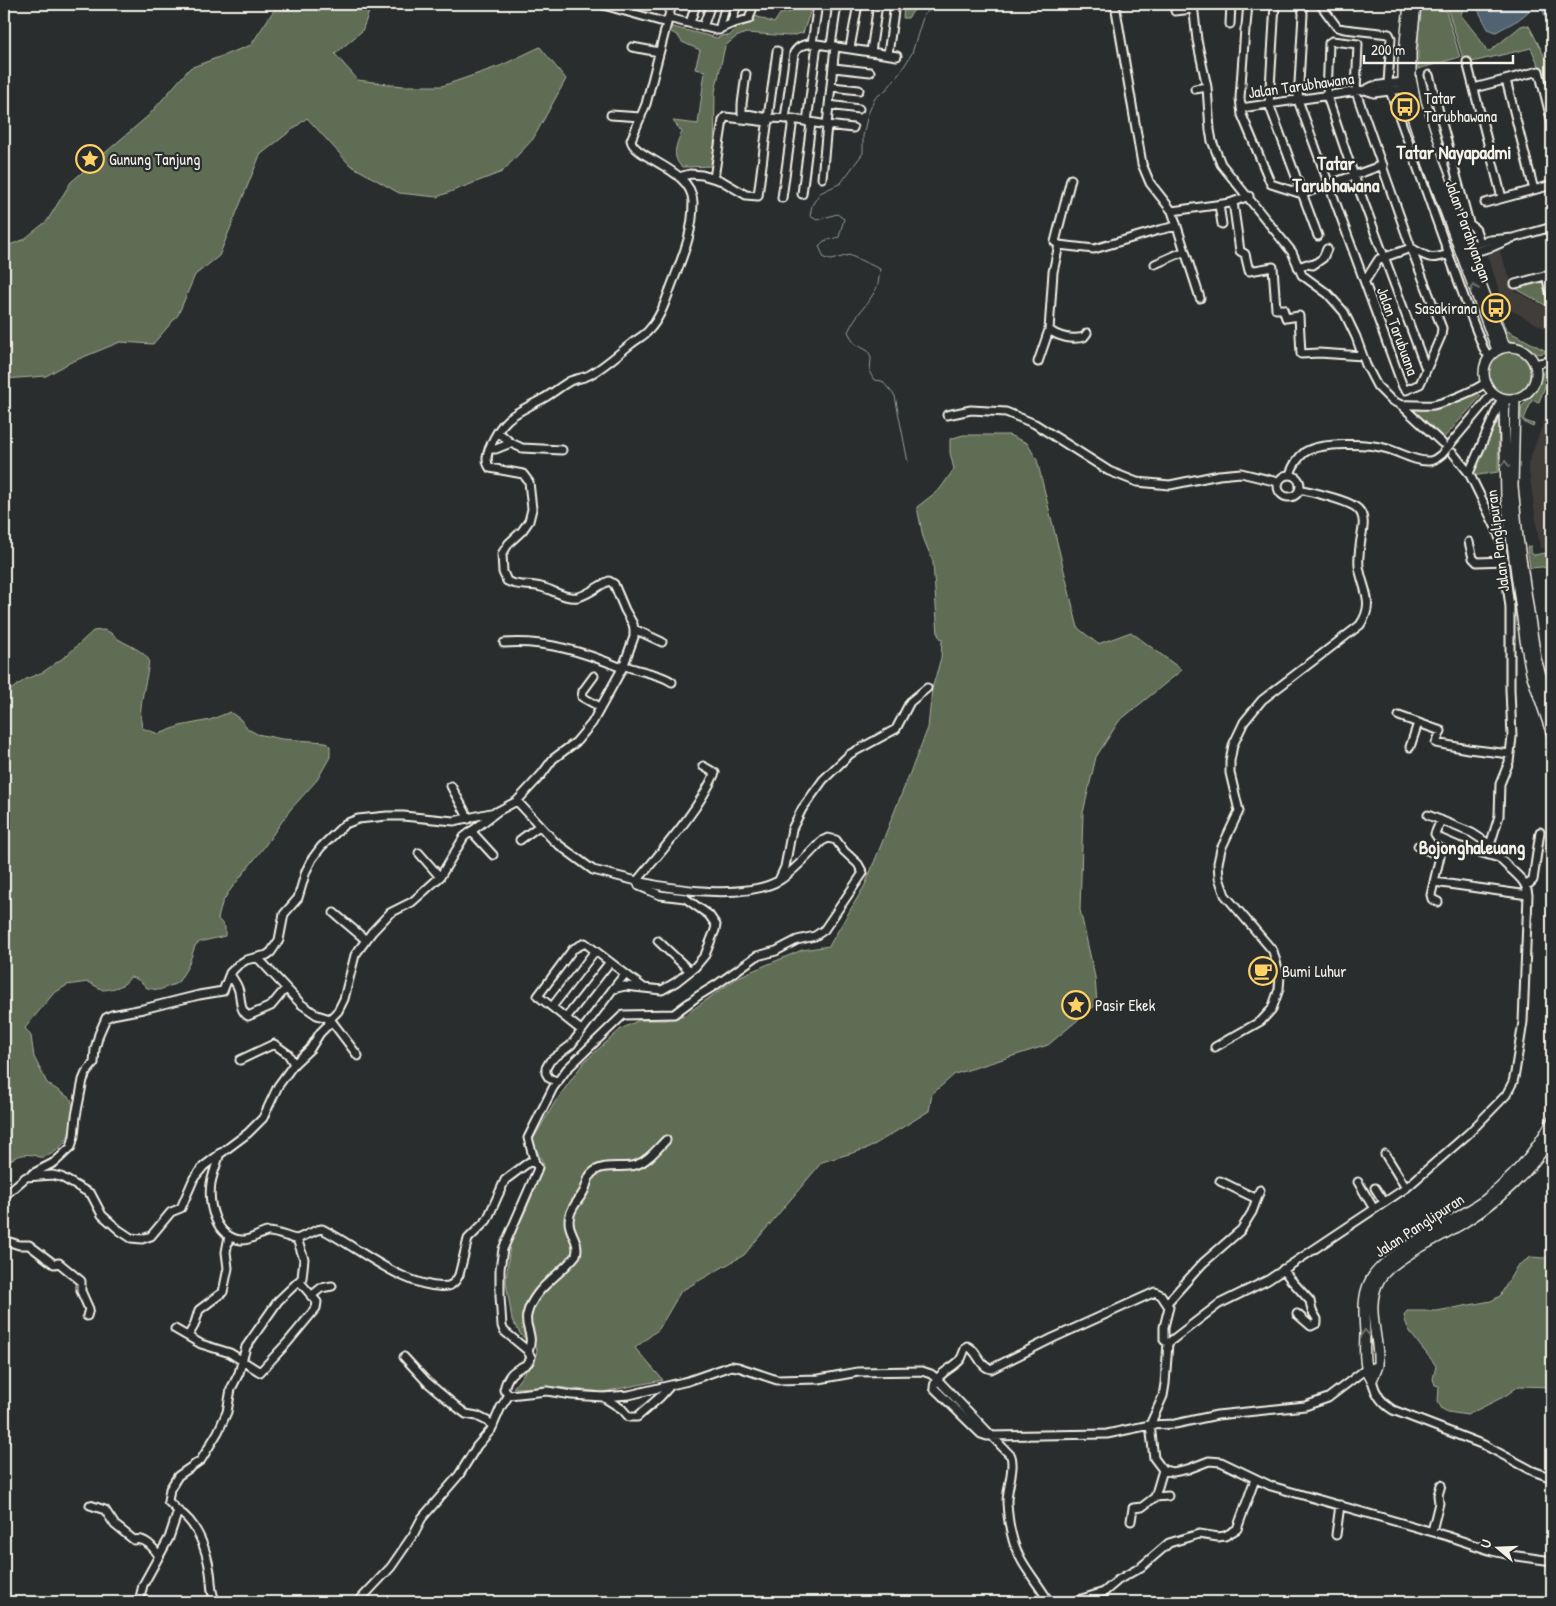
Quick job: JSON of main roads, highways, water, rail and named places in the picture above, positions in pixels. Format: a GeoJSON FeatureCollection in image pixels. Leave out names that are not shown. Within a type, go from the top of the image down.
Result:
{"type":"FeatureCollection","features":[{"type":"Feature","properties":{"kind":"main road","name":"Jalan Parahyangan"},"geometry":{"type":"LineString","coordinates":[[1409,4],[1404,86],[1413,121],[1469,250],[1497,351]]}},
{"type":"Feature","properties":{"kind":"main road","name":"Jalan Parahyangan"},"geometry":{"type":"LineString","coordinates":[[1416,4],[1408,39],[1413,89],[1432,163],[1497,351]]}},
{"type":"Feature","properties":{"kind":"main road"},"geometry":{"type":"LineString","coordinates":[[1514,347],[1523,350],[1535,364],[1534,384],[1524,395],[1515,399],[1503,399],[1493,393],[1485,383],[1484,368],[1497,351],[1514,347]]}},
{"type":"Feature","properties":{"kind":"main road","name":"Jalan Panglipuran"},"geometry":{"type":"LineString","coordinates":[[1503,399],[1506,499],[1524,640],[1531,673],[1552,735]]}},
{"type":"Feature","properties":{"kind":"main road","name":"Jalan Panglipuran"},"geometry":{"type":"LineString","coordinates":[[1515,399],[1513,486],[1518,531],[1536,659],[1552,710]]}},
{"type":"Feature","properties":{"kind":"main road","name":"Jalan Panglipuran"},"geometry":{"type":"LineString","coordinates":[[1552,1121],[1530,1154],[1506,1182],[1462,1220],[1402,1259],[1381,1278],[1372,1302],[1378,1366],[1372,1380],[1366,1369],[1363,1307],[1369,1282],[1376,1271],[1390,1258],[1462,1220],[1488,1207],[1512,1187],[1552,1137]]}},
{"type":"Feature","properties":{"kind":"water"},"geometry":{"type":"Polygon","coordinates":[[[1475,4],[1552,4],[1552,34],[1543,11],[1537,5],[1518,20],[1496,32],[1488,29],[1475,4]]]}},
{"type":"Feature","properties":{"kind":"waterway"},"geometry":{"type":"LineString","coordinates":[[908,462],[895,396],[882,381],[874,380],[870,373],[871,357],[868,351],[854,343],[848,332],[854,320],[876,289],[880,269],[849,255],[831,260],[824,258],[819,246],[824,241],[839,237],[844,219],[837,214],[817,220],[810,216],[812,205],[820,193],[841,183],[863,153],[863,136],[868,114],[875,98],[887,89],[912,53],[924,14],[939,4]]}},
{"type":"Feature","properties":{"kind":"place","name":"Tatar Tarubhawana"},"geometry":{"type":"Point","coordinates":[1405,107]}},
{"type":"Feature","properties":{"kind":"place","name":"Gunung Tanjung"},"geometry":{"type":"Point","coordinates":[90,159]}},
{"type":"Feature","properties":{"kind":"place","name":"Sasakirana"},"geometry":{"type":"Point","coordinates":[1496,308]}},
{"type":"Feature","properties":{"kind":"place","name":"Bumi Luhur"},"geometry":{"type":"Point","coordinates":[1263,971]}},
{"type":"Feature","properties":{"kind":"place","name":"Pasir Ekek"},"geometry":{"type":"Point","coordinates":[1076,1005]}},
{"type":"Feature","properties":{"kind":"district","name":"Tatar Nayapadmi"},"geometry":{"type":"Point","coordinates":[1454,152]}},
{"type":"Feature","properties":{"kind":"district","name":"Tatar Tarubhawana"},"geometry":{"type":"Point","coordinates":[1336,174]}},
{"type":"Feature","properties":{"kind":"district","name":"Bojonghaleuang"},"geometry":{"type":"Point","coordinates":[1472,847]}}]}
